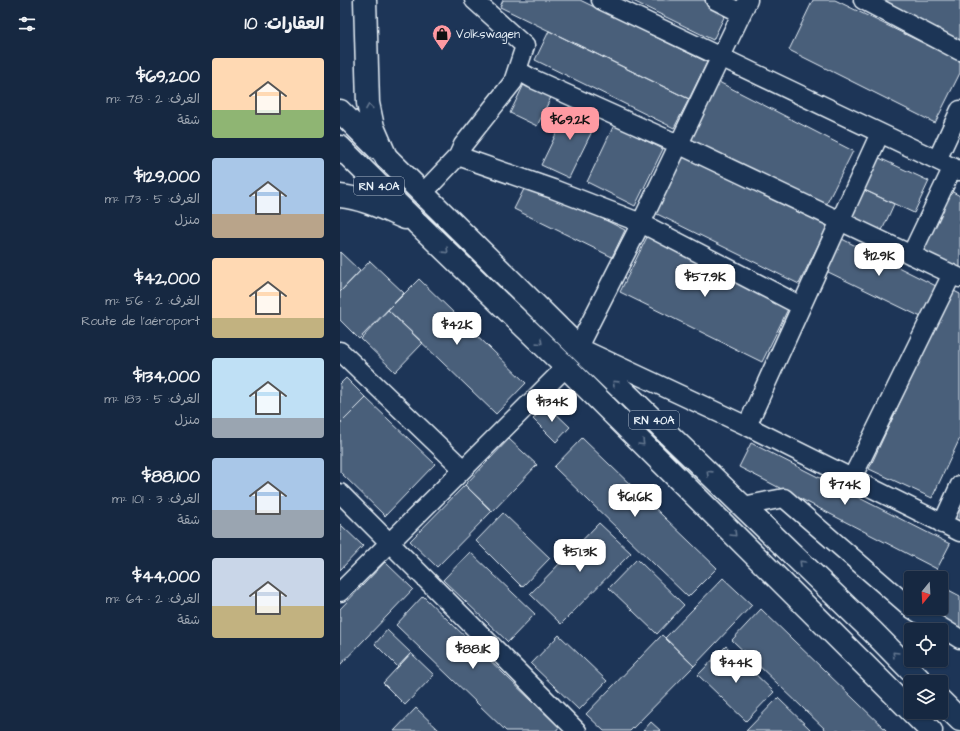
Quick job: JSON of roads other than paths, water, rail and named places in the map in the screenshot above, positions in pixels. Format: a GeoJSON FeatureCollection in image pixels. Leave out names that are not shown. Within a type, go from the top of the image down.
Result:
{"type":"FeatureCollection","features":[{"type":"Feature","properties":{"kind":"main road"},"geometry":{"type":"LineString","coordinates":[[365,0],[368,103],[373,127],[386,157]]}},
{"type":"Feature","properties":{"kind":"main road","name":"RN 40A"},"geometry":{"type":"LineString","coordinates":[[340,111],[578,347],[867,626],[915,675]]}},
{"type":"Feature","properties":{"kind":"main road","name":"RN 40A"},"geometry":{"type":"LineString","coordinates":[[340,147],[566,367],[904,703]]}},
{"type":"Feature","properties":{"kind":"main road"},"geometry":{"type":"LineString","coordinates":[[340,196],[350,196],[376,205],[418,224]]}},
{"type":"Feature","properties":{"kind":"main road"},"geometry":{"type":"LineString","coordinates":[[948,708],[960,720]]}},
{"type":"Feature","properties":{"kind":"main road","name":"RN 40A"},"geometry":{"type":"LineString","coordinates":[[920,719],[931,731]]}},
{"type":"Feature","properties":{"kind":"street"},"geometry":{"type":"LineString","coordinates":[[423,193],[458,156],[463,145],[513,82],[525,46],[474,0]]}},
{"type":"Feature","properties":{"kind":"street"},"geometry":{"type":"LineString","coordinates":[[601,0],[950,166]]}},
{"type":"Feature","properties":{"kind":"street"},"geometry":{"type":"LineString","coordinates":[[715,0],[744,7],[641,223],[578,347],[747,426],[960,532]]}},
{"type":"Feature","properties":{"kind":"street"},"geometry":{"type":"LineString","coordinates":[[862,0],[960,51]]}},
{"type":"Feature","properties":{"kind":"street"},"geometry":{"type":"LineString","coordinates":[[517,70],[533,79],[678,144],[956,276],[852,478]]}},
{"type":"Feature","properties":{"kind":"street"},"geometry":{"type":"LineString","coordinates":[[911,255],[950,166],[960,110]]}},
{"type":"Feature","properties":{"kind":"street"},"geometry":{"type":"LineString","coordinates":[[747,426],[880,133]]}},
{"type":"Feature","properties":{"kind":"street"},"geometry":{"type":"LineString","coordinates":[[458,156],[552,189],[641,223],[801,306]]}},
{"type":"Feature","properties":{"kind":"street"},"geometry":{"type":"LineString","coordinates":[[340,351],[463,469]]}},
{"type":"Feature","properties":{"kind":"street"},"geometry":{"type":"LineString","coordinates":[[340,592],[566,367]]}},
{"type":"Feature","properties":{"kind":"street"},"geometry":{"type":"LineString","coordinates":[[942,524],[960,485]]}},
{"type":"Feature","properties":{"kind":"street"},"geometry":{"type":"LineString","coordinates":[[340,493],[577,731]]}},
{"type":"Feature","properties":{"kind":"street"},"geometry":{"type":"LineString","coordinates":[[743,506],[784,498],[912,609],[960,639]]}},
{"type":"Feature","properties":{"kind":"place","name":"Volkswagen"},"geometry":{"type":"Point","coordinates":[442,51]}}]}
